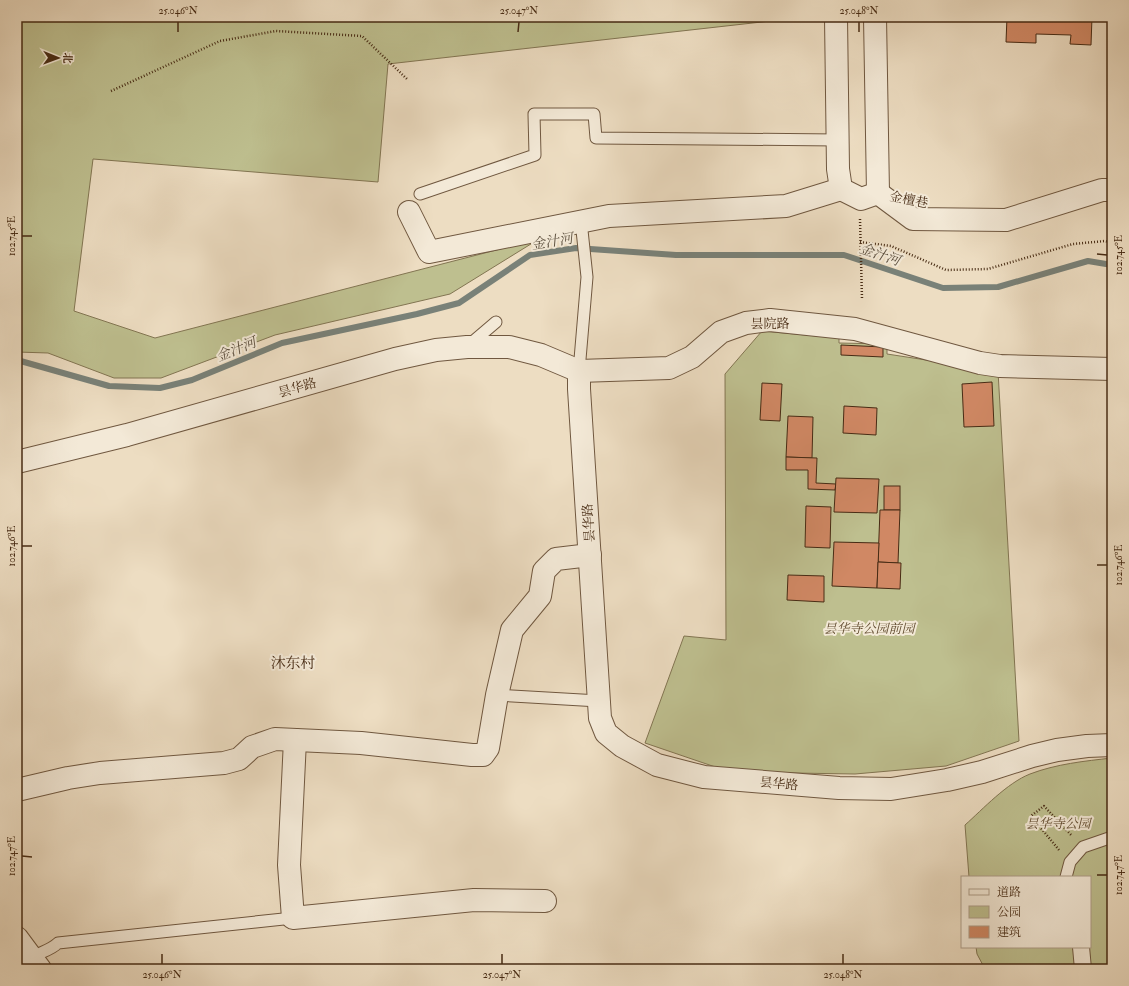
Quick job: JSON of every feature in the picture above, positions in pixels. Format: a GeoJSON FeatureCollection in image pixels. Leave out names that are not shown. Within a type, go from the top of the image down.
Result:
{"type":"FeatureCollection","features":[{"type":"Feature","properties":{"kind":"street"},"geometry":{"type":"LineString","coordinates":[[836,17],[838,169],[841,188]]}},
{"type":"Feature","properties":{"kind":"street"},"geometry":{"type":"LineString","coordinates":[[414,203],[430,252],[609,216],[786,206],[841,188],[861,199],[878,193],[875,17]]}},
{"type":"Feature","properties":{"kind":"street","name":"金檀巷"},"geometry":{"type":"LineString","coordinates":[[878,193],[922,204],[1004,204],[1103,175],[1112,176]]}},
{"type":"Feature","properties":{"kind":"street","name":"金檀巷"},"geometry":{"type":"LineString","coordinates":[[878,193],[913,219],[1006,220],[1102,190],[1112,190]]}},
{"type":"Feature","properties":{"kind":"street","name":"昙院路"},"geometry":{"type":"LineString","coordinates":[[579,371],[669,368],[692,357],[721,332],[746,323],[770,320],[855,329],[980,363],[1000,366],[1112,369]]}},
{"type":"Feature","properties":{"kind":"street","name":"昙华路"},"geometry":{"type":"LineString","coordinates":[[17,462],[127,435],[395,359],[436,350],[467,347],[509,347],[541,355],[579,371],[600,718],[606,733],[622,746],[657,765],[704,777],[839,788],[891,789],[975,774],[1032,756],[1057,750],[1087,746],[1112,745]]}},
{"type":"Feature","properties":{"kind":"street"},"geometry":{"type":"LineString","coordinates":[[17,790],[68,778],[100,773],[224,763],[239,759],[252,747],[275,739],[361,743],[472,755],[483,754],[488,748],[497,695],[512,630],[540,596],[544,571],[556,559],[590,555]]}},
{"type":"Feature","properties":{"kind":"street"},"geometry":{"type":"LineString","coordinates":[[295,740],[289,865],[293,918],[474,900],[544,901]]}},
{"type":"Feature","properties":{"kind":"street"},"geometry":{"type":"LineString","coordinates":[[17,938],[36,963]]}},
{"type":"Feature","properties":{"kind":"street"},"geometry":{"type":"LineString","coordinates":[[1081,948],[1083,969]]}},
{"type":"Feature","properties":{"kind":"lane"},"geometry":{"type":"LineString","coordinates":[[414,203],[535,155],[534,114],[594,114],[596,138],[838,140]]}},
{"type":"Feature","properties":{"kind":"lane"},"geometry":{"type":"LineString","coordinates":[[579,371],[587,277],[581,221]]}},
{"type":"Feature","properties":{"kind":"lane"},"geometry":{"type":"LineString","coordinates":[[467,347],[496,322]]}},
{"type":"Feature","properties":{"kind":"lane"},"geometry":{"type":"LineString","coordinates":[[497,695],[599,701]]}},
{"type":"Feature","properties":{"kind":"lane"},"geometry":{"type":"LineString","coordinates":[[1066,876],[1070,862],[1083,847],[1112,836]]}},
{"type":"Feature","properties":{"kind":"lane"},"geometry":{"type":"LineString","coordinates":[[36,963],[41,952],[52,948],[58,943],[293,918]]}},
{"type":"Feature","properties":{"kind":"path"},"geometry":{"type":"LineString","coordinates":[[111,91],[220,41],[276,31],[362,36],[407,79]]}},
{"type":"Feature","properties":{"kind":"path"},"geometry":{"type":"LineString","coordinates":[[862,299],[860,242],[891,246],[946,270],[988,269],[1074,244],[1105,241],[1112,243]]}},
{"type":"Feature","properties":{"kind":"path"},"geometry":{"type":"LineString","coordinates":[[1070,862],[1032,816],[1044,806],[1083,847]]}},
{"type":"Feature","properties":{"kind":"green space"},"geometry":{"type":"Polygon","coordinates":[[[17,17],[806,17],[388,64],[378,182],[93,159],[74,311],[155,338],[539,239],[450,294],[275,335],[161,378],[114,378],[48,353],[17,352],[17,17]]]}},
{"type":"Feature","properties":{"kind":"green space","name":"昙华寺公园前园"},"geometry":{"type":"Polygon","coordinates":[[[762,331],[839,338],[839,343],[887,344],[887,354],[998,371],[1019,741],[946,766],[855,774],[730,772],[645,743],[684,636],[726,640],[725,374],[762,331]]]}},
{"type":"Feature","properties":{"kind":"green space","name":"昙华寺公园"},"geometry":{"type":"Polygon","coordinates":[[[1112,758],[1112,969],[985,969],[977,954],[976,948],[1091,948],[1091,876],[969,876],[965,825],[987,804],[1021,778],[1060,765],[1112,758]]]}},
{"type":"Feature","properties":{"kind":"building"},"geometry":{"type":"Polygon","coordinates":[[[1007,17],[1092,17],[1091,45],[1070,44],[1071,35],[1036,34],[1036,43],[1006,42],[1007,17]]]}},
{"type":"Feature","properties":{"kind":"building"},"geometry":{"type":"Polygon","coordinates":[[[841,345],[883,347],[883,357],[841,355],[841,345]]]}},
{"type":"Feature","properties":{"kind":"building"},"geometry":{"type":"Polygon","coordinates":[[[992,382],[994,426],[964,427],[962,384],[992,382]]]}},
{"type":"Feature","properties":{"kind":"building"},"geometry":{"type":"Polygon","coordinates":[[[762,383],[782,384],[780,421],[760,420],[762,383]]]}},
{"type":"Feature","properties":{"kind":"building"},"geometry":{"type":"Polygon","coordinates":[[[844,406],[877,408],[876,435],[843,433],[844,406]]]}},
{"type":"Feature","properties":{"kind":"building"},"geometry":{"type":"Polygon","coordinates":[[[788,416],[813,417],[812,458],[786,457],[788,416]]]}},
{"type":"Feature","properties":{"kind":"building"},"geometry":{"type":"Polygon","coordinates":[[[786,457],[817,458],[816,483],[836,484],[835,490],[808,489],[808,470],[786,470],[786,457]]]}},
{"type":"Feature","properties":{"kind":"building"},"geometry":{"type":"Polygon","coordinates":[[[836,478],[879,479],[877,513],[834,512],[836,478]]]}},
{"type":"Feature","properties":{"kind":"building"},"geometry":{"type":"Polygon","coordinates":[[[884,486],[900,486],[900,510],[884,510],[884,486]]]}},
{"type":"Feature","properties":{"kind":"building"},"geometry":{"type":"Polygon","coordinates":[[[806,506],[831,507],[830,548],[805,547],[806,506]]]}},
{"type":"Feature","properties":{"kind":"building"},"geometry":{"type":"Polygon","coordinates":[[[880,510],[900,510],[898,563],[878,562],[880,510]]]}},
{"type":"Feature","properties":{"kind":"building"},"geometry":{"type":"Polygon","coordinates":[[[834,542],[879,543],[877,588],[832,586],[834,542]]]}},
{"type":"Feature","properties":{"kind":"building"},"geometry":{"type":"Polygon","coordinates":[[[878,562],[901,563],[900,589],[877,588],[878,562]]]}},
{"type":"Feature","properties":{"kind":"building"},"geometry":{"type":"Polygon","coordinates":[[[788,575],[824,576],[824,602],[787,600],[788,575]]]}},
{"type":"Feature","properties":{"kind":"waterway","name":"金汁河"},"geometry":{"type":"LineString","coordinates":[[17,360],[109,386],[160,388],[192,380],[282,343],[417,314],[459,303],[530,255],[576,248],[676,255],[844,255],[943,288],[998,287],[1088,261],[1112,265]]}},
{"type":"Feature","properties":{"kind":"district","name":"沐东村"},"geometry":{"type":"Point","coordinates":[293,663]}}]}
